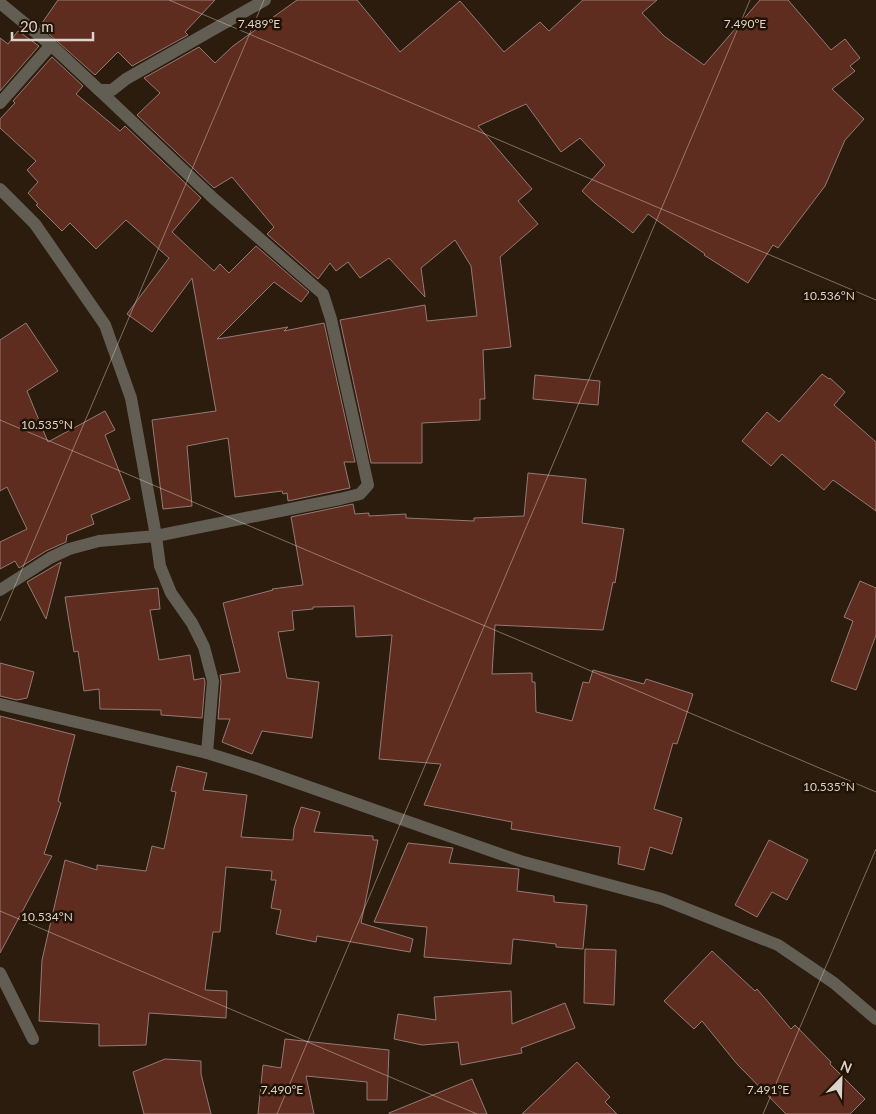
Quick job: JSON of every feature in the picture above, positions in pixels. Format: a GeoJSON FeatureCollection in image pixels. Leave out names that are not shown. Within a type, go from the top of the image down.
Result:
{"type":"FeatureCollection","features":[{"type":"Feature","properties":{"kind":"street"},"geometry":{"type":"LineString","coordinates":[[99,90],[112,90],[126,79],[265,0]]}},
{"type":"Feature","properties":{"kind":"street"},"geometry":{"type":"LineString","coordinates":[[0,3],[51,44],[213,198],[323,294],[331,319],[368,485],[360,494],[340,499],[156,536],[98,541],[69,549],[0,590]]}},
{"type":"Feature","properties":{"kind":"street"},"geometry":{"type":"LineString","coordinates":[[0,103],[51,44]]}},
{"type":"Feature","properties":{"kind":"street"},"geometry":{"type":"LineString","coordinates":[[0,189],[35,224],[105,325],[131,398],[160,566],[171,593],[192,623],[204,648],[213,682],[207,754]]}},
{"type":"Feature","properties":{"kind":"street"},"geometry":{"type":"LineString","coordinates":[[0,704],[207,754],[255,768],[520,861],[662,900],[778,945],[834,984],[876,1019]]}},
{"type":"Feature","properties":{"kind":"street"},"geometry":{"type":"LineString","coordinates":[[0,973],[33,1039]]}},
{"type":"Feature","properties":{"kind":"building"},"geometry":{"type":"Polygon","coordinates":[[[58,0],[215,0],[185,32],[188,35],[132,66],[118,52],[95,75],[40,26],[58,0]]]}},
{"type":"Feature","properties":{"kind":"building"},"geometry":{"type":"Polygon","coordinates":[[[297,0],[357,0],[400,52],[460,1],[504,52],[540,22],[549,31],[583,0],[657,0],[642,13],[664,36],[704,65],[760,0],[788,0],[831,50],[845,39],[860,58],[850,66],[855,71],[832,89],[864,119],[845,140],[825,186],[778,248],[773,245],[748,283],[704,255],[648,214],[633,233],[596,204],[582,191],[605,165],[580,138],[561,152],[526,104],[478,126],[532,189],[518,201],[538,224],[500,257],[511,347],[483,350],[485,399],[480,399],[480,420],[422,423],[422,463],[371,463],[340,320],[425,305],[427,321],[477,316],[471,266],[455,240],[421,268],[425,297],[389,258],[360,278],[348,262],[336,271],[330,263],[318,279],[267,234],[274,227],[232,177],[214,188],[137,115],[160,93],[144,78],[199,47],[215,63],[233,46],[297,0]]]}},
{"type":"Feature","properties":{"kind":"building"},"geometry":{"type":"Polygon","coordinates":[[[18,31],[39,46],[0,91],[0,38],[8,44],[18,31]]]}},
{"type":"Feature","properties":{"kind":"building"},"geometry":{"type":"Polygon","coordinates":[[[52,57],[83,86],[76,94],[120,131],[125,126],[201,198],[172,232],[214,271],[220,264],[229,273],[256,246],[309,292],[301,302],[274,282],[217,339],[288,327],[284,331],[324,323],[355,462],[344,462],[350,488],[288,501],[287,493],[283,494],[282,491],[235,497],[228,438],[187,446],[192,506],[163,509],[152,420],[216,411],[192,278],[152,332],[127,314],[169,258],[126,220],[96,249],[70,223],[62,231],[36,205],[38,204],[28,193],[38,182],[27,170],[36,161],[0,128],[0,119],[15,103],[13,101],[52,57]]]}},
{"type":"Feature","properties":{"kind":"building"},"geometry":{"type":"Polygon","coordinates":[[[26,323],[58,371],[27,391],[48,442],[105,411],[115,430],[105,435],[130,499],[91,515],[94,524],[67,535],[66,542],[46,551],[19,568],[15,561],[0,569],[0,542],[27,529],[7,487],[0,491],[0,340],[26,323]]]}},
{"type":"Feature","properties":{"kind":"building"},"geometry":{"type":"Polygon","coordinates":[[[822,374],[830,378],[845,392],[834,405],[876,442],[876,511],[833,480],[824,490],[782,454],[771,466],[742,441],[767,412],[779,422],[822,374]]]}},
{"type":"Feature","properties":{"kind":"building"},"geometry":{"type":"Polygon","coordinates":[[[535,375],[600,381],[598,405],[533,399],[535,375]]]}},
{"type":"Feature","properties":{"kind":"building"},"geometry":{"type":"Polygon","coordinates":[[[528,473],[586,479],[582,523],[624,529],[615,583],[613,582],[603,630],[495,625],[492,674],[532,673],[532,682],[535,682],[536,712],[572,721],[583,682],[589,683],[593,670],[644,684],[646,679],[693,694],[677,744],[673,743],[654,809],[682,818],[672,854],[650,847],[644,870],[618,864],[620,847],[511,829],[512,822],[424,805],[441,764],[379,759],[392,635],[356,637],[354,606],[313,607],[313,609],[292,611],[294,630],[278,632],[287,678],[319,682],[312,738],[262,731],[252,754],[222,742],[230,719],[218,719],[220,675],[240,672],[223,603],[272,589],[303,585],[291,517],[353,504],[355,514],[369,513],[369,516],[406,514],[406,518],[474,521],[474,518],[524,516],[528,473]]]}},
{"type":"Feature","properties":{"kind":"building"},"geometry":{"type":"Polygon","coordinates":[[[61,562],[46,619],[27,582],[61,562]]]}},
{"type":"Feature","properties":{"kind":"building"},"geometry":{"type":"Polygon","coordinates":[[[860,581],[876,588],[876,635],[856,690],[831,681],[853,621],[844,617],[860,581]]]}},
{"type":"Feature","properties":{"kind":"building"},"geometry":{"type":"Polygon","coordinates":[[[158,588],[160,609],[150,610],[159,660],[190,655],[194,680],[204,678],[205,682],[202,718],[161,715],[161,710],[100,709],[99,689],[84,691],[78,651],[74,652],[65,597],[158,588]]]}},
{"type":"Feature","properties":{"kind":"building"},"geometry":{"type":"Polygon","coordinates":[[[0,663],[34,672],[27,698],[17,700],[0,696],[0,663]]]}},
{"type":"Feature","properties":{"kind":"building"},"geometry":{"type":"Polygon","coordinates":[[[0,716],[75,735],[58,801],[61,803],[44,854],[52,856],[0,953],[0,716]]]}},
{"type":"Feature","properties":{"kind":"building"},"geometry":{"type":"Polygon","coordinates":[[[177,766],[207,773],[203,790],[247,795],[241,837],[293,840],[294,828],[301,807],[320,812],[314,832],[373,836],[373,840],[378,840],[361,923],[413,939],[410,952],[317,936],[316,942],[276,934],[281,910],[271,908],[276,880],[271,880],[272,871],[226,867],[220,932],[213,932],[205,990],[227,991],[226,1018],[149,1013],[146,1045],[99,1046],[99,1024],[39,1021],[42,960],[65,860],[97,870],[97,865],[146,871],[152,846],[164,849],[176,792],[171,791],[177,766]]]}},
{"type":"Feature","properties":{"kind":"building"},"geometry":{"type":"Polygon","coordinates":[[[769,840],[808,860],[787,900],[772,892],[757,917],[735,905],[769,840]]]}},
{"type":"Feature","properties":{"kind":"building"},"geometry":{"type":"Polygon","coordinates":[[[408,843],[453,848],[449,863],[519,869],[517,891],[554,896],[554,902],[587,905],[583,949],[556,947],[556,944],[513,939],[511,964],[424,957],[427,927],[374,922],[408,843]]]}},
{"type":"Feature","properties":{"kind":"building"},"geometry":{"type":"Polygon","coordinates":[[[585,949],[616,950],[614,1005],[584,1003],[585,949]]]}},
{"type":"Feature","properties":{"kind":"building"},"geometry":{"type":"Polygon","coordinates":[[[712,951],[755,991],[757,989],[791,1029],[795,1025],[865,1099],[850,1114],[786,1114],[737,1064],[702,1021],[694,1029],[664,1001],[712,951]]]}},
{"type":"Feature","properties":{"kind":"building"},"geometry":{"type":"Polygon","coordinates":[[[511,991],[512,1024],[565,1003],[575,1028],[521,1048],[522,1053],[461,1065],[458,1042],[422,1045],[394,1039],[398,1014],[436,1020],[434,997],[511,991]]]}},
{"type":"Feature","properties":{"kind":"building"},"geometry":{"type":"Polygon","coordinates":[[[285,1039],[389,1050],[387,1100],[367,1100],[367,1082],[306,1076],[314,1114],[258,1114],[263,1065],[281,1068],[285,1039]]]}},
{"type":"Feature","properties":{"kind":"building"},"geometry":{"type":"Polygon","coordinates":[[[165,1059],[201,1061],[201,1074],[211,1114],[144,1114],[133,1072],[165,1059]]]}},
{"type":"Feature","properties":{"kind":"building"},"geometry":{"type":"Polygon","coordinates":[[[577,1062],[610,1097],[605,1102],[617,1114],[522,1114],[577,1062]]]}},
{"type":"Feature","properties":{"kind":"building"},"geometry":{"type":"Polygon","coordinates":[[[472,1079],[487,1114],[389,1114],[389,1113],[472,1079]]]}}]}
